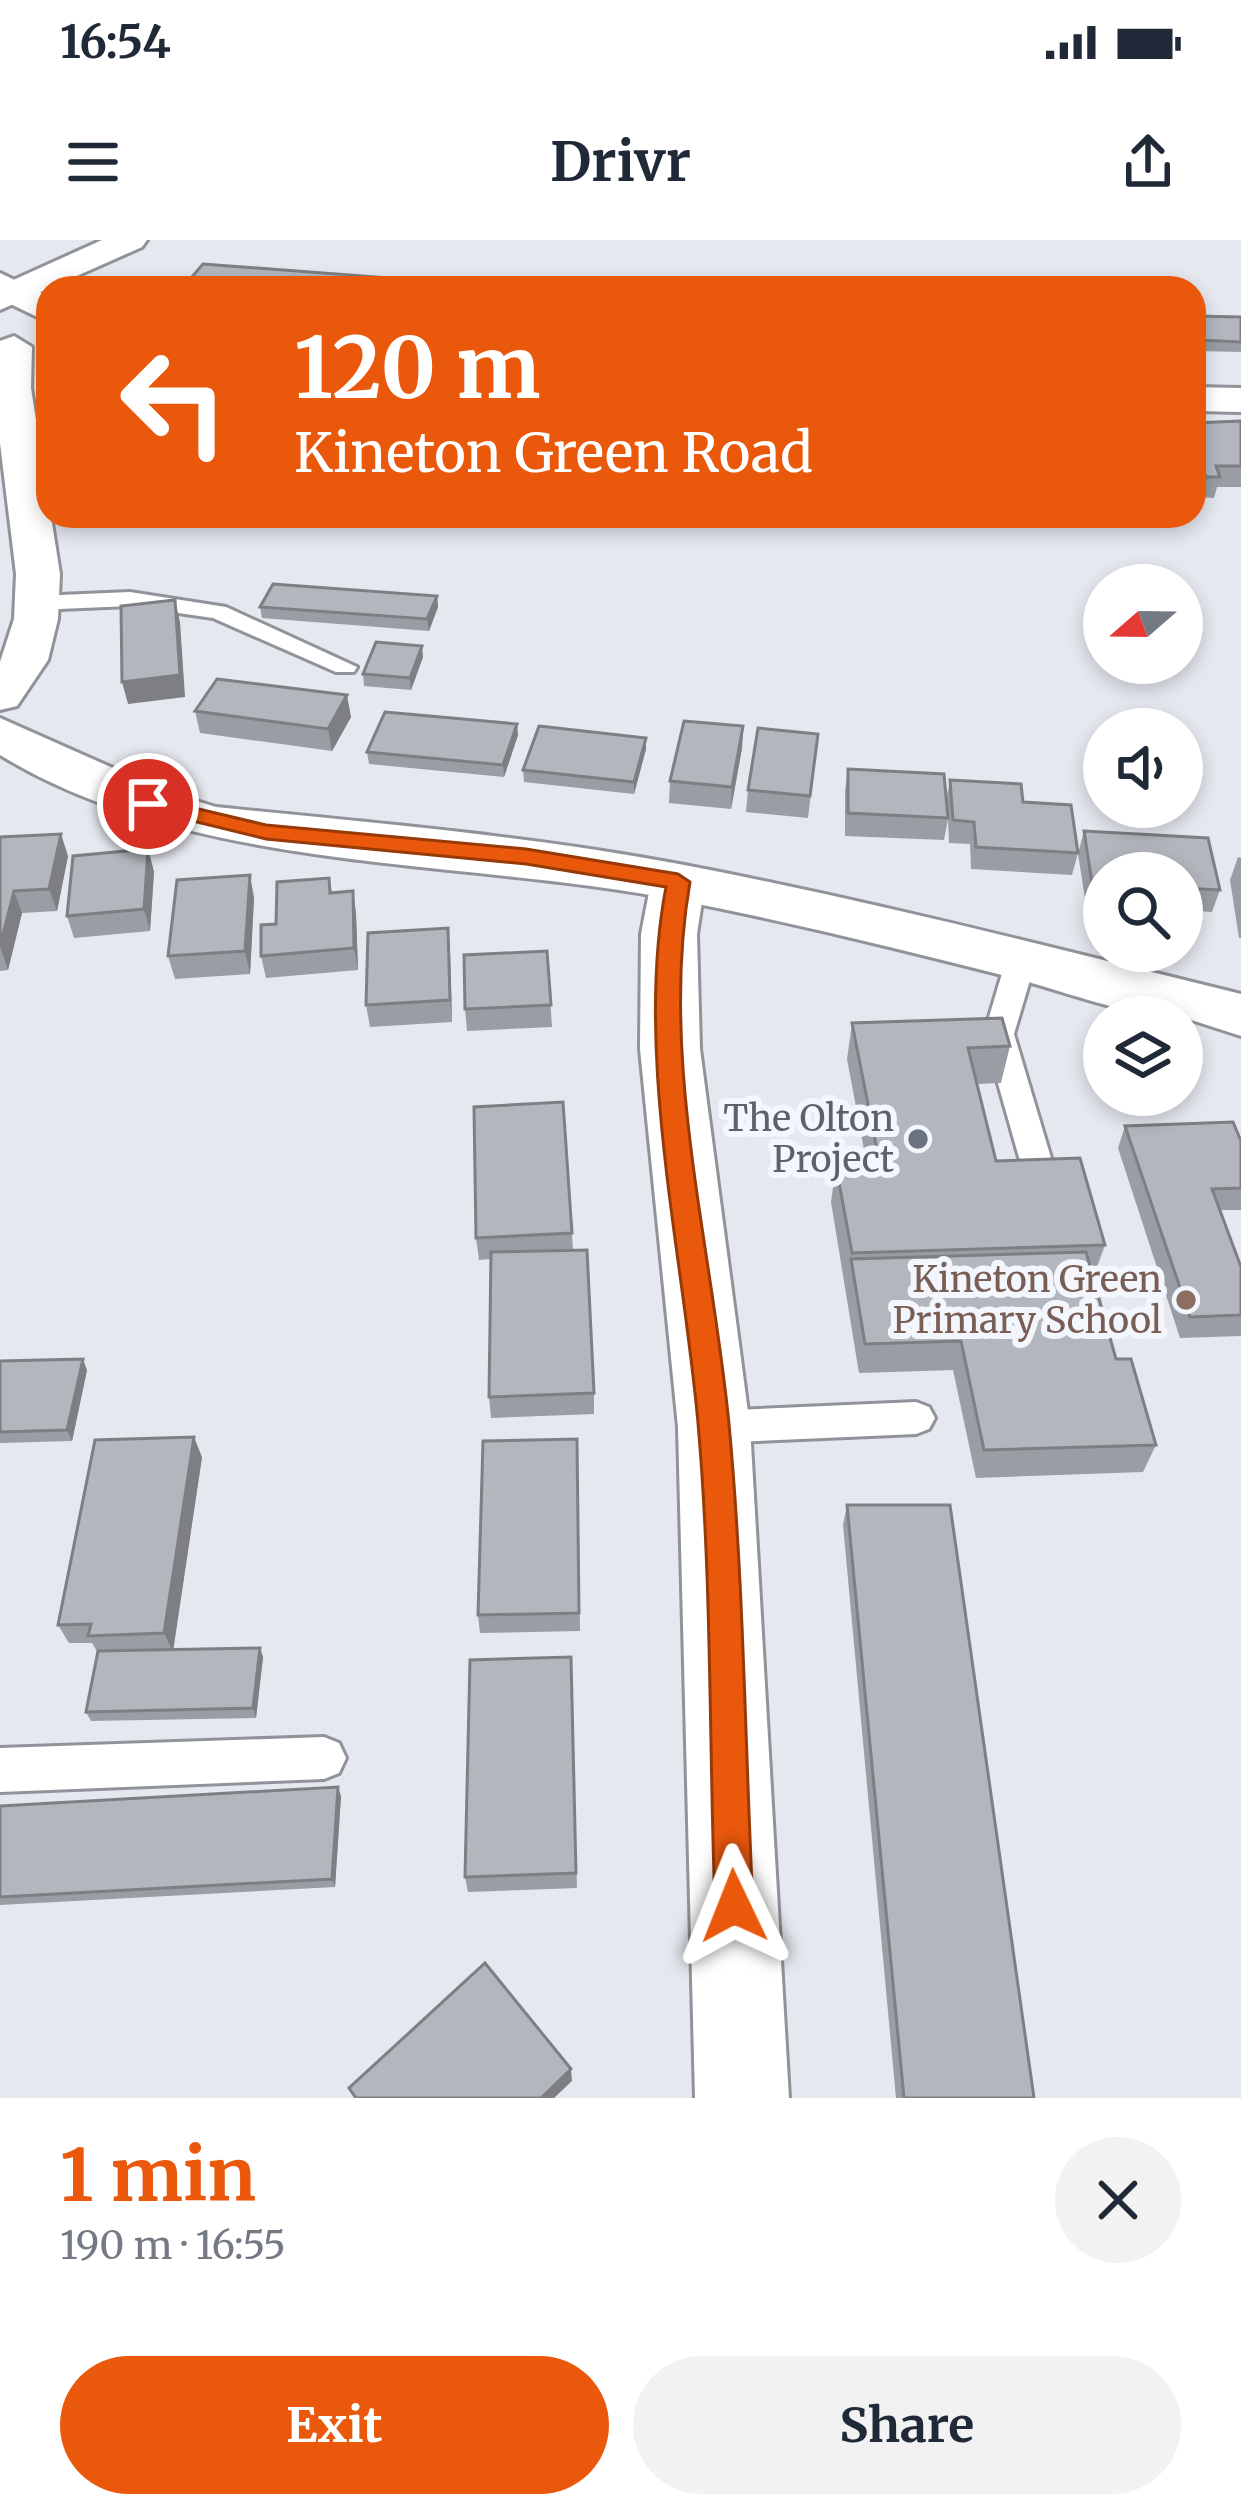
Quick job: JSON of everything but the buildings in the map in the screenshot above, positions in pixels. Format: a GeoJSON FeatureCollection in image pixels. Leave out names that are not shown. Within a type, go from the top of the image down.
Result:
{"type":"FeatureCollection","features":[{"type":"Feature","properties":{"kind":"main road"},"geometry":{"type":"LineString","coordinates":[[101,276],[146,244]]}},
{"type":"Feature","properties":{"kind":"main road"},"geometry":{"type":"LineString","coordinates":[[77,276],[146,244]]}},
{"type":"Feature","properties":{"kind":"main road"},"geometry":{"type":"LineString","coordinates":[[7,339],[26,300]]}},
{"type":"Feature","properties":{"kind":"main road"},"geometry":{"type":"LineString","coordinates":[[1206,399],[1241,400]]}},
{"type":"Feature","properties":{"kind":"main road"},"geometry":{"type":"LineString","coordinates":[[0,734],[48,762],[148,804],[212,823],[526,856],[678,882],[1241,1015]]}},
{"type":"Feature","properties":{"kind":"street"},"geometry":{"type":"LineString","coordinates":[[0,696],[21,660],[36,603],[25,478],[8,382],[7,339]]}},
{"type":"Feature","properties":{"kind":"street"},"geometry":{"type":"LineString","coordinates":[[678,882],[669,934],[670,1049],[714,1427],[742,2098]]}},
{"type":"Feature","properties":{"kind":"lane"},"geometry":{"type":"LineString","coordinates":[[36,603],[130,599],[218,611],[344,667]]}},
{"type":"Feature","properties":{"kind":"lane"},"geometry":{"type":"LineString","coordinates":[[1022,960],[1000,1034],[1038,1168]]}},
{"type":"Feature","properties":{"kind":"lane"},"geometry":{"type":"LineString","coordinates":[[714,1427],[916,1418]]}},
{"type":"Feature","properties":{"kind":"lane"},"geometry":{"type":"LineString","coordinates":[[0,1770],[324,1758]]}},
{"type":"Feature","properties":{"kind":"place","name":"The Olton Project"},"geometry":{"type":"Point","coordinates":[918,1139]}},
{"type":"Feature","properties":{"kind":"place","name":"Kineton Green Primary School"},"geometry":{"type":"Point","coordinates":[1186,1300]}},
{"type":"Feature","properties":{"kind":"route"},"geometry":{"type":"LineString","coordinates":[[148,804],[212,823],[266,832],[526,856],[678,882],[669,934],[670,1049],[714,1427],[734,1906]]}}]}
